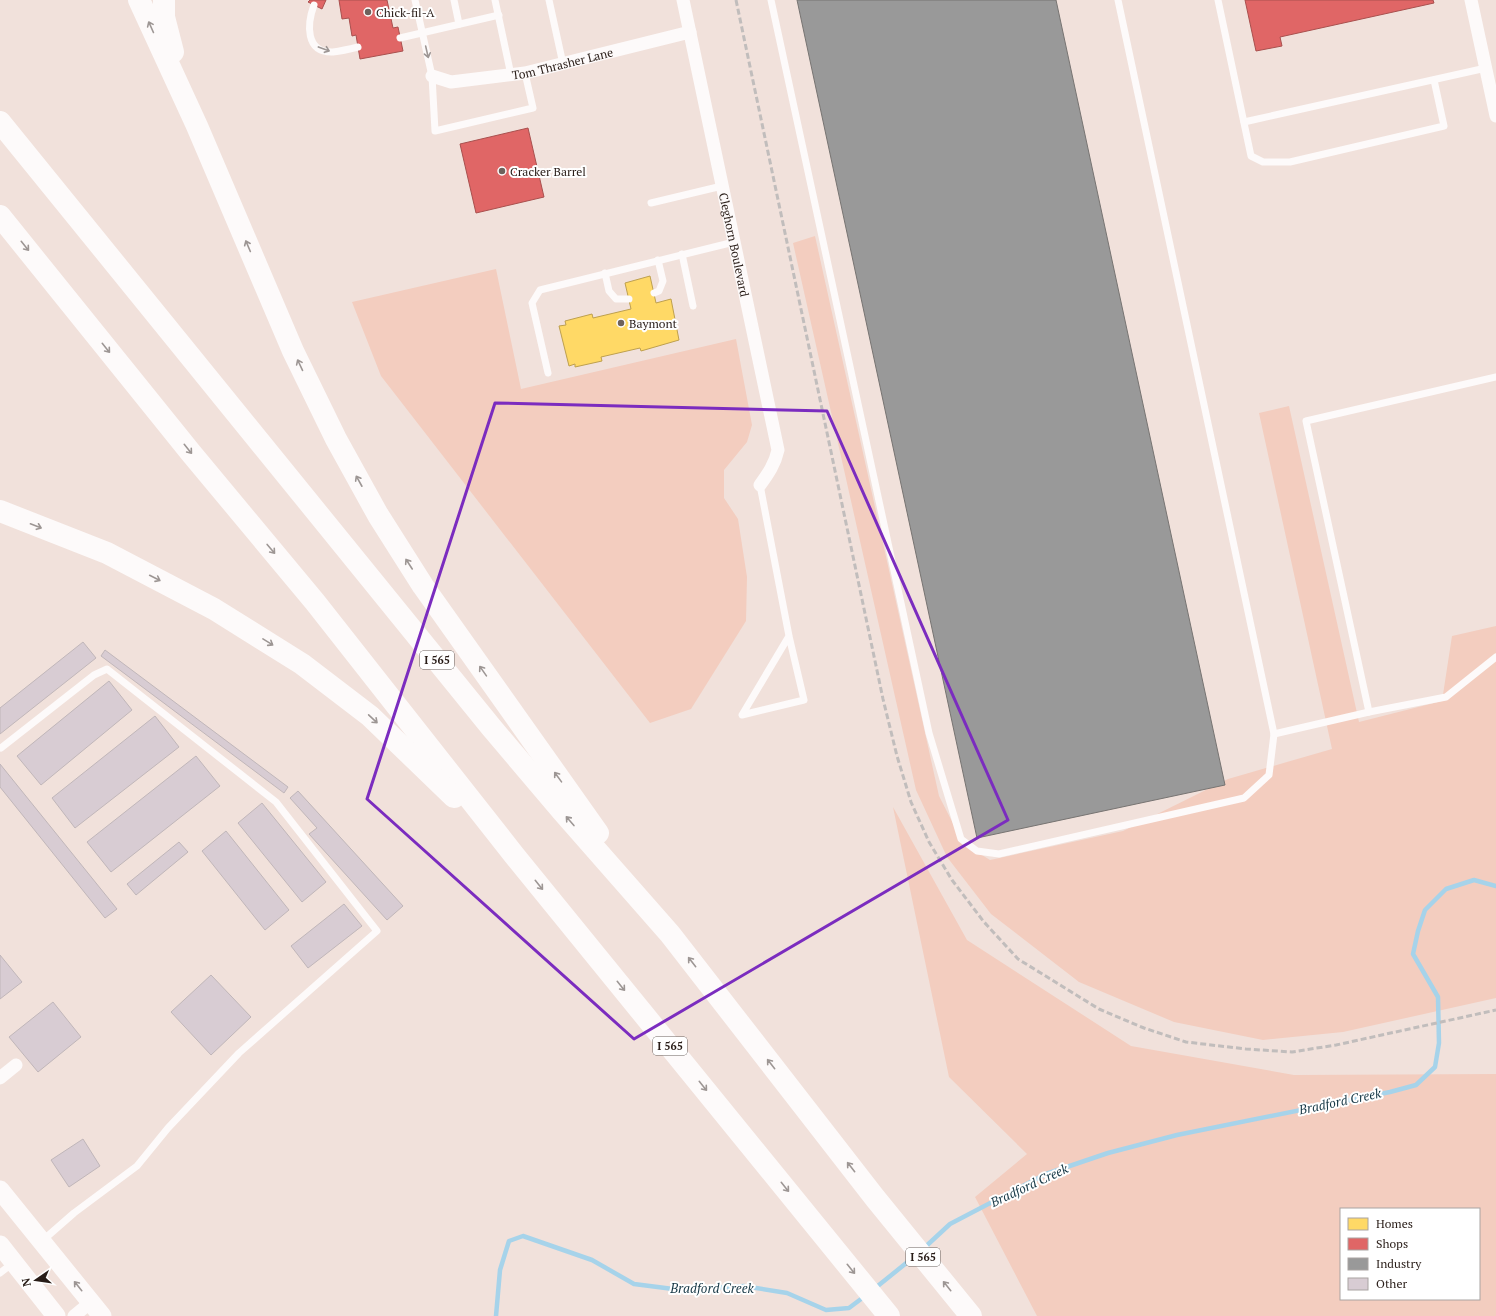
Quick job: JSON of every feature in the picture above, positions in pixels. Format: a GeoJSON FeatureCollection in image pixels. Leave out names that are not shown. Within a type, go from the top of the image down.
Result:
{"type":"FeatureCollection","features":[{"type":"Feature","properties":{"kind":"highway"},"geometry":{"type":"LineString","coordinates":[[139,0],[197,126],[293,351],[336,439],[378,515],[428,592],[670,934]]}},
{"type":"Feature","properties":{"kind":"highway"},"geometry":{"type":"LineString","coordinates":[[164,0],[164,17],[170,43],[197,126]]}},
{"type":"Feature","properties":{"kind":"highway","name":"I 565"},"geometry":{"type":"LineString","coordinates":[[0,122],[491,727],[562,811],[670,934],[875,1198],[971,1316]]}},
{"type":"Feature","properties":{"kind":"highway","name":"I 565"},"geometry":{"type":"LineString","coordinates":[[0,216],[191,453],[315,602],[514,855],[889,1316]]}},
{"type":"Feature","properties":{"kind":"highway"},"geometry":{"type":"LineString","coordinates":[[0,512],[106,553],[214,609],[302,664],[370,716],[514,855]]}},
{"type":"Feature","properties":{"kind":"main road"},"geometry":{"type":"LineString","coordinates":[[0,1190],[97,1309]]}},
{"type":"Feature","properties":{"kind":"main road"},"geometry":{"type":"LineString","coordinates":[[0,1246],[7,1268],[56,1316]]}},
{"type":"Feature","properties":{"kind":"street","name":"Cleghorn Boulevard"},"geometry":{"type":"LineString","coordinates":[[683,0],[778,450],[772,467],[760,485]]}},
{"type":"Feature","properties":{"kind":"street"},"geometry":{"type":"LineString","coordinates":[[1471,0],[1496,116]]}},
{"type":"Feature","properties":{"kind":"street","name":"Tom Thrasher Lane"},"geometry":{"type":"LineString","coordinates":[[432,76],[451,82],[525,73],[690,32]]}},
{"type":"Feature","properties":{"kind":"street"},"geometry":{"type":"LineString","coordinates":[[0,1078],[16,1064]]}},
{"type":"Feature","properties":{"kind":"street"},"geometry":{"type":"LineString","coordinates":[[74,1316],[97,1309]]}},
{"type":"Feature","properties":{"kind":"lane"},"geometry":{"type":"LineString","coordinates":[[415,0],[432,76],[435,131],[533,108],[525,73]]}},
{"type":"Feature","properties":{"kind":"lane"},"geometry":{"type":"LineString","coordinates":[[454,0],[459,24]]}},
{"type":"Feature","properties":{"kind":"lane"},"geometry":{"type":"LineString","coordinates":[[496,0],[511,75]]}},
{"type":"Feature","properties":{"kind":"lane"},"geometry":{"type":"LineString","coordinates":[[549,0],[563,64]]}},
{"type":"Feature","properties":{"kind":"lane"},"geometry":{"type":"LineString","coordinates":[[771,0],[929,733],[961,839],[977,851],[999,854],[1244,798],[1269,776],[1274,734],[1118,0]]}},
{"type":"Feature","properties":{"kind":"lane"},"geometry":{"type":"LineString","coordinates":[[1218,0],[1251,156],[1263,162],[1290,162],[1444,126],[1434,80]]}},
{"type":"Feature","properties":{"kind":"lane"},"geometry":{"type":"LineString","coordinates":[[314,5],[309,18],[308,29],[312,42],[322,50],[333,52],[358,47]]}},
{"type":"Feature","properties":{"kind":"lane"},"geometry":{"type":"LineString","coordinates":[[400,38],[499,15]]}},
{"type":"Feature","properties":{"kind":"lane"},"geometry":{"type":"LineString","coordinates":[[1244,122],[1486,68]]}},
{"type":"Feature","properties":{"kind":"lane"},"geometry":{"type":"LineString","coordinates":[[651,203],[722,186]]}},
{"type":"Feature","properties":{"kind":"lane"},"geometry":{"type":"LineString","coordinates":[[548,373],[532,303],[540,290],[734,242]]}},
{"type":"Feature","properties":{"kind":"lane"},"geometry":{"type":"LineString","coordinates":[[682,254],[693,306]]}},
{"type":"Feature","properties":{"kind":"lane"},"geometry":{"type":"LineString","coordinates":[[654,293],[659,291],[663,281],[658,260]]}},
{"type":"Feature","properties":{"kind":"lane"},"geometry":{"type":"LineString","coordinates":[[605,273],[609,291],[616,299],[629,299]]}},
{"type":"Feature","properties":{"kind":"lane"},"geometry":{"type":"LineString","coordinates":[[1369,712],[1306,421],[1496,376]]}},
{"type":"Feature","properties":{"kind":"lane"},"geometry":{"type":"LineString","coordinates":[[760,485],[789,636],[804,700],[742,715],[789,636]]}},
{"type":"Feature","properties":{"kind":"lane"},"geometry":{"type":"LineString","coordinates":[[1274,734],[1369,712],[1446,697],[1496,657]]}},
{"type":"Feature","properties":{"kind":"lane"},"geometry":{"type":"LineString","coordinates":[[1,748],[94,675],[107,669],[276,802],[377,931],[239,1053],[168,1128],[137,1166],[74,1213],[42,1241]]}},
{"type":"Feature","properties":{"kind":"highlighted area"},"geometry":{"type":"Polygon","coordinates":[[[495,403],[827,411],[1008,820],[634,1039],[367,799],[495,403]]]}},
{"type":"Feature","properties":{"kind":"shaded area"},"geometry":{"type":"Polygon","coordinates":[[[815,236],[939,796],[963,843],[990,860],[1123,831],[1228,779],[1332,749],[1259,413],[1289,406],[1359,722],[1442,701],[1452,636],[1496,626],[1496,998],[1343,1032],[1263,1040],[1174,1022],[1079,982],[991,914],[947,857],[916,790],[793,243],[815,236]]]}},
{"type":"Feature","properties":{"kind":"shaded area"},"geometry":{"type":"Polygon","coordinates":[[[496,269],[521,389],[736,339],[752,425],[747,442],[724,470],[724,498],[738,519],[747,577],[746,621],[691,709],[650,723],[381,376],[352,302],[496,269]]]}},
{"type":"Feature","properties":{"kind":"shaded area"},"geometry":{"type":"Polygon","coordinates":[[[893,807],[967,940],[1131,1046],[1294,1075],[1496,1074],[1496,1316],[1037,1316],[975,1197],[1027,1154],[949,1077],[893,807]]]}},
{"type":"Feature","properties":{"kind":"building: Homes","name":"Baymont"},"geometry":{"type":"Polygon","coordinates":[[[650,276],[656,303],[671,299],[679,340],[641,351],[640,348],[601,357],[602,361],[575,367],[575,364],[569,366],[559,326],[566,325],[565,321],[592,314],[593,318],[631,309],[625,283],[650,276]]]}},
{"type":"Feature","properties":{"kind":"building: Shops"},"geometry":{"type":"Polygon","coordinates":[[[310,0],[326,0],[322,9],[308,2],[310,0]]]}},
{"type":"Feature","properties":{"kind":"building: Shops"},"geometry":{"type":"Polygon","coordinates":[[[339,0],[387,0],[393,28],[398,27],[403,51],[360,59],[356,35],[352,36],[349,18],[342,19],[339,0]]]}},
{"type":"Feature","properties":{"kind":"building: Shops"},"geometry":{"type":"Polygon","coordinates":[[[1245,0],[1433,0],[1434,3],[1280,37],[1282,46],[1256,51],[1245,0]]]}},
{"type":"Feature","properties":{"kind":"building: Shops","name":"Cracker Barrel"},"geometry":{"type":"Polygon","coordinates":[[[528,128],[544,197],[476,213],[460,144],[528,128]]]}},
{"type":"Feature","properties":{"kind":"building: Industry"},"geometry":{"type":"Polygon","coordinates":[[[797,0],[1056,0],[1225,785],[977,838],[797,0]]]}},
{"type":"Feature","properties":{"kind":"building: Other"},"geometry":{"type":"Polygon","coordinates":[[[83,642],[96,658],[0,734],[0,708],[83,642]]]}},
{"type":"Feature","properties":{"kind":"building: Other"},"geometry":{"type":"Polygon","coordinates":[[[105,650],[288,787],[284,793],[101,656],[105,650]]]}},
{"type":"Feature","properties":{"kind":"building: Other"},"geometry":{"type":"Polygon","coordinates":[[[109,681],[132,710],[41,785],[17,756],[109,681]]]}},
{"type":"Feature","properties":{"kind":"building: Other"},"geometry":{"type":"Polygon","coordinates":[[[155,716],[179,747],[75,828],[52,798],[155,716]]]}},
{"type":"Feature","properties":{"kind":"building: Other"},"geometry":{"type":"Polygon","coordinates":[[[196,756],[220,786],[111,872],[87,842],[196,756]]]}},
{"type":"Feature","properties":{"kind":"building: Other"},"geometry":{"type":"Polygon","coordinates":[[[0,764],[117,909],[105,918],[0,787],[0,764]]]}},
{"type":"Feature","properties":{"kind":"building: Other"},"geometry":{"type":"Polygon","coordinates":[[[298,791],[403,906],[387,920],[309,834],[317,828],[290,798],[298,791]]]}},
{"type":"Feature","properties":{"kind":"building: Other"},"geometry":{"type":"Polygon","coordinates":[[[262,803],[326,882],[302,902],[238,823],[262,803]]]}},
{"type":"Feature","properties":{"kind":"building: Other"},"geometry":{"type":"Polygon","coordinates":[[[226,831],[289,910],[265,930],[202,851],[226,831]]]}},
{"type":"Feature","properties":{"kind":"building: Other"},"geometry":{"type":"Polygon","coordinates":[[[179,842],[188,852],[136,895],[127,884],[179,842]]]}},
{"type":"Feature","properties":{"kind":"building: Other"},"geometry":{"type":"Polygon","coordinates":[[[344,904],[362,926],[308,968],[291,946],[344,904]]]}},
{"type":"Feature","properties":{"kind":"building: Other"},"geometry":{"type":"Polygon","coordinates":[[[0,955],[22,982],[0,999],[0,955]]]}},
{"type":"Feature","properties":{"kind":"building: Other"},"geometry":{"type":"Polygon","coordinates":[[[211,975],[251,1017],[211,1055],[171,1012],[211,975]]]}},
{"type":"Feature","properties":{"kind":"building: Other"},"geometry":{"type":"Polygon","coordinates":[[[53,1002],[81,1037],[38,1072],[9,1037],[53,1002]]]}},
{"type":"Feature","properties":{"kind":"building: Other"},"geometry":{"type":"Polygon","coordinates":[[[83,1139],[100,1166],[69,1187],[51,1160],[83,1139]]]}},
{"type":"Feature","properties":{"kind":"waterway","name":"Bradford Creek"},"geometry":{"type":"LineString","coordinates":[[923,1249],[950,1224],[1046,1174],[1108,1153],[1177,1135],[1390,1092],[1416,1085],[1435,1067],[1439,1043],[1438,997],[1413,954],[1418,931],[1425,910],[1446,889],[1474,880],[1496,886]]}},
{"type":"Feature","properties":{"kind":"waterway","name":"Bradford Creek"},"geometry":{"type":"LineString","coordinates":[[496,1316],[500,1270],[509,1241],[523,1236],[592,1260],[634,1284],[681,1290],[744,1286],[787,1293],[826,1310],[849,1308],[865,1296]]}},
{"type":"Feature","properties":{"kind":"waterway","name":"Bradford Creek"},"geometry":{"type":"LineString","coordinates":[[874,1289],[915,1256]]}},
{"type":"Feature","properties":{"kind":"railway"},"geometry":{"type":"LineString","coordinates":[[736,0],[883,699],[897,756],[911,802],[929,842],[952,880],[984,922],[1018,959],[1099,1009],[1144,1028],[1186,1042],[1246,1049],[1292,1052],[1336,1045],[1496,1010]]}},
{"type":"Feature","properties":{"kind":"place","name":"Chick-fil-A"},"geometry":{"type":"Point","coordinates":[368,12]}},
{"type":"Feature","properties":{"kind":"place","name":"Cracker Barrel"},"geometry":{"type":"Point","coordinates":[502,171]}},
{"type":"Feature","properties":{"kind":"place","name":"Baymont"},"geometry":{"type":"Point","coordinates":[621,323]}}]}
